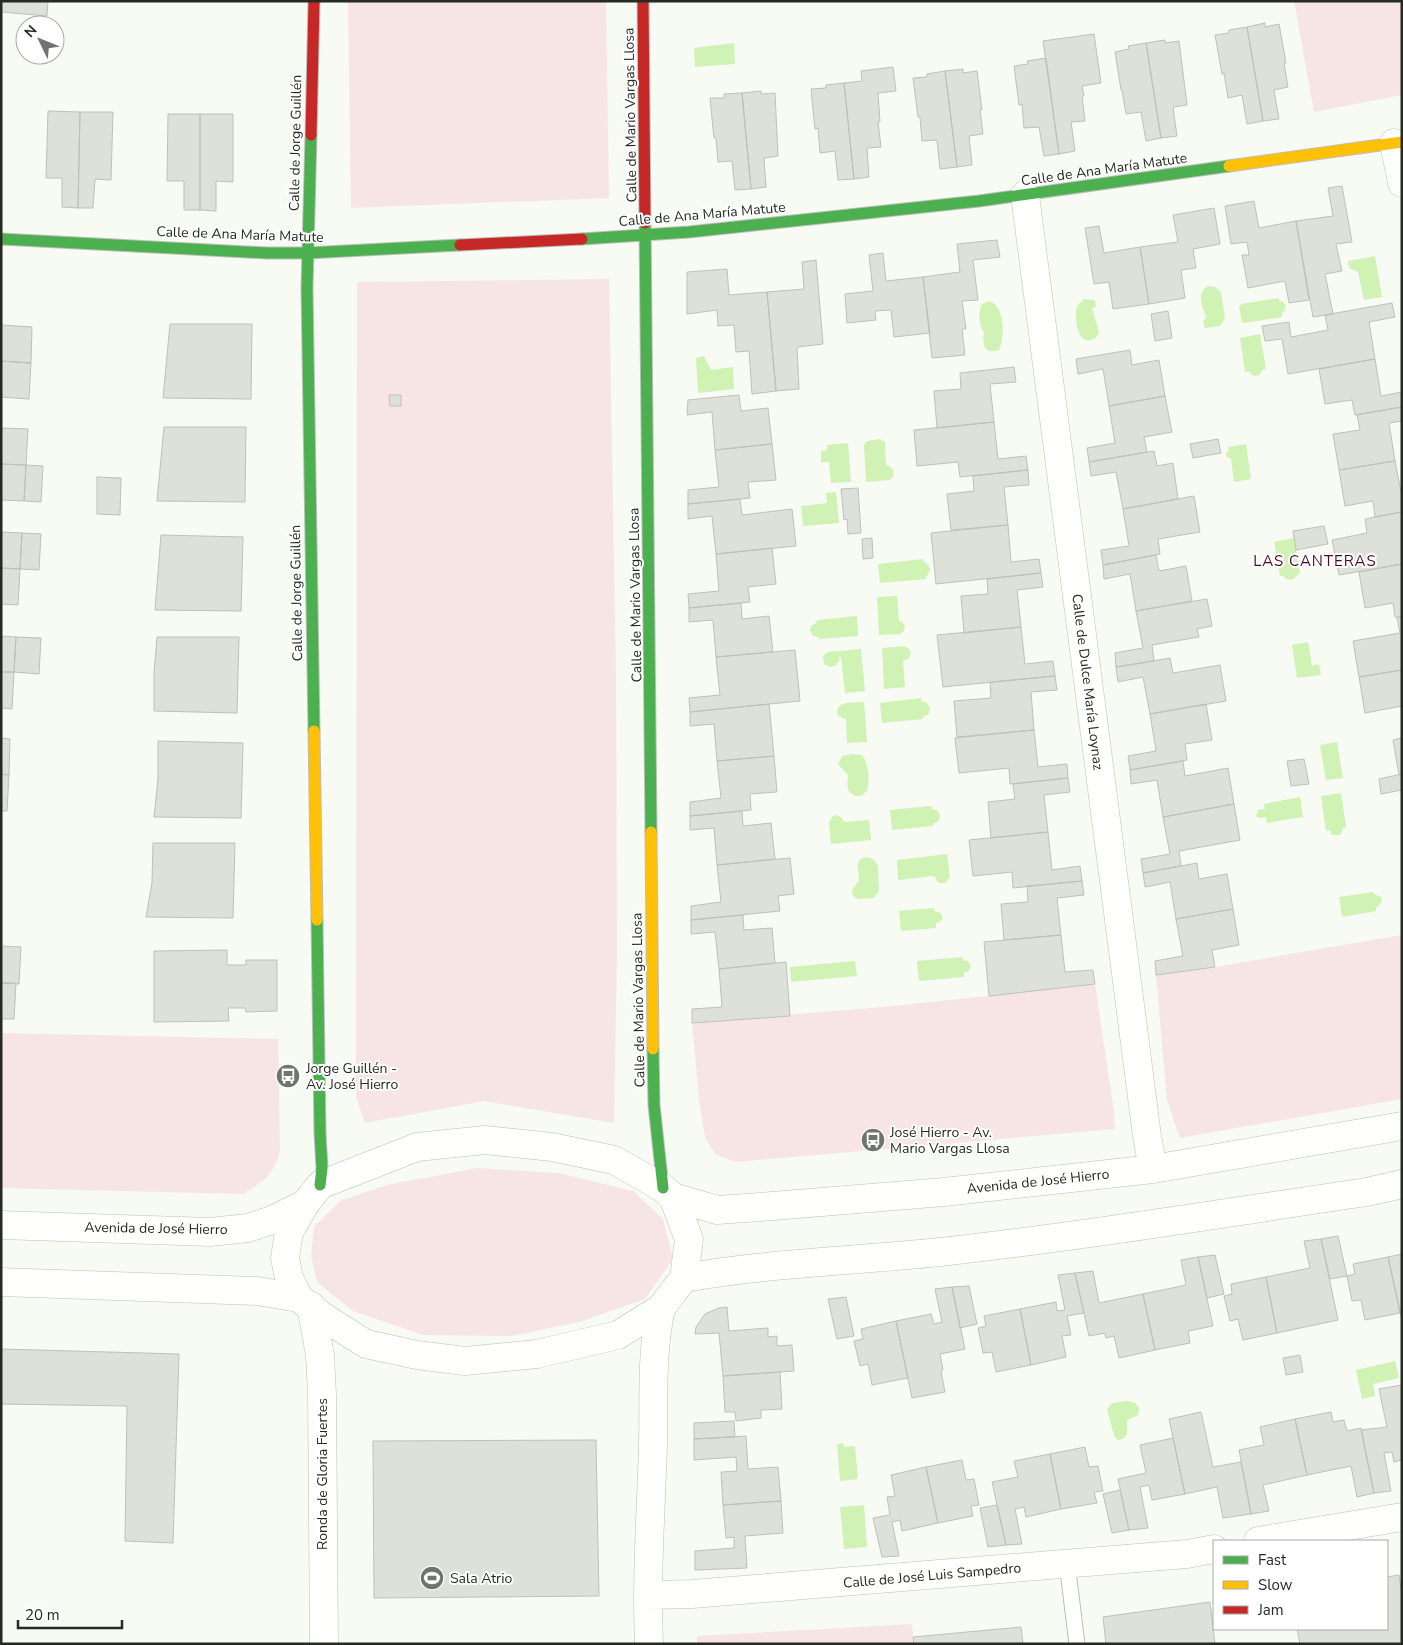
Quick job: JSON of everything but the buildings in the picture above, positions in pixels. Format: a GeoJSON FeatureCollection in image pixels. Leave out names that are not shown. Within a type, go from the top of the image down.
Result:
{"type":"FeatureCollection","features":[{"type":"Feature","properties":{"kind":"street","name":"Calle de Jorge Guillén"},"geometry":{"type":"LineString","coordinates":[[313,1194],[322,1168],[307,254],[314,1]]}},
{"type":"Feature","properties":{"kind":"street","name":"Calle de Mario Vargas Llosa"},"geometry":{"type":"LineString","coordinates":[[643,1],[654,1105],[668,1193]]}},
{"type":"Feature","properties":{"kind":"street","name":"Calle de Ana María Matute"},"geometry":{"type":"LineString","coordinates":[[1,239],[307,254],[646,236],[979,201],[1398,142]]}},
{"type":"Feature","properties":{"kind":"street"},"geometry":{"type":"LineString","coordinates":[[1398,142],[1402,183]]}},
{"type":"Feature","properties":{"kind":"street","name":"Calle de Dulce María Loynaz"},"geometry":{"type":"LineString","coordinates":[[1025,195],[1147,1136],[1153,1169]]}},
{"type":"Feature","properties":{"kind":"street","name":"Avenida de José Hierro"},"geometry":{"type":"LineString","coordinates":[[1,1225],[210,1232],[248,1228],[272,1220],[313,1194],[417,1148],[485,1140],[552,1147],[614,1160],[668,1193],[716,1210],[944,1192],[1153,1169],[1402,1126]]}},
{"type":"Feature","properties":{"kind":"street"},"geometry":{"type":"LineString","coordinates":[[684,1278],[758,1268],[939,1252],[1076,1235],[1348,1194],[1402,1184]]}},
{"type":"Feature","properties":{"kind":"street"},"geometry":{"type":"LineString","coordinates":[[313,1194],[289,1232],[285,1258],[288,1278],[305,1302],[325,1318],[366,1344],[417,1355],[465,1361],[537,1354],[618,1335],[661,1308],[684,1278],[689,1238],[668,1193]]}},
{"type":"Feature","properties":{"kind":"street"},"geometry":{"type":"LineString","coordinates":[[1,1282],[258,1291],[305,1302]]}},
{"type":"Feature","properties":{"kind":"street","name":"Ronda de Gloria Fuertes"},"geometry":{"type":"LineString","coordinates":[[305,1302],[320,1355],[324,1644]]}},
{"type":"Feature","properties":{"kind":"street"},"geometry":{"type":"LineString","coordinates":[[649,1644],[648,1595],[655,1390],[654,1344],[661,1308]]}},
{"type":"Feature","properties":{"kind":"street"},"geometry":{"type":"LineString","coordinates":[[1264,1540],[1402,1517]]}},
{"type":"Feature","properties":{"kind":"street","name":"Calle de José Luis Sampedro"},"geometry":{"type":"LineString","coordinates":[[648,1595],[692,1594],[1186,1554],[1213,1549]]}},
{"type":"Feature","properties":{"kind":"lane"},"geometry":{"type":"LineString","coordinates":[[1067,1563],[1077,1644]]}},
{"type":"Feature","properties":{"kind":"shaded area"},"geometry":{"type":"Polygon","coordinates":[[[348,1],[606,1],[609,198],[351,208],[348,1]]]}},
{"type":"Feature","properties":{"kind":"shaded area"},"geometry":{"type":"Polygon","coordinates":[[[1294,1],[1402,1],[1402,95],[1314,112],[1294,1]]]}},
{"type":"Feature","properties":{"kind":"shaded area"},"geometry":{"type":"Polygon","coordinates":[[[734,43],[735,64],[695,67],[694,48],[734,43]]]}},
{"type":"Feature","properties":{"kind":"shaded area"},"geometry":{"type":"Polygon","coordinates":[[[1375,256],[1382,297],[1364,300],[1358,272],[1349,268],[1348,261],[1375,256]]]}},
{"type":"Feature","properties":{"kind":"shaded area"},"geometry":{"type":"Polygon","coordinates":[[[609,279],[616,677],[617,949],[614,1123],[484,1101],[365,1123],[356,1098],[357,282],[609,279]]]}},
{"type":"Feature","properties":{"kind":"shaded area"},"geometry":{"type":"Polygon","coordinates":[[[1208,286],[1215,287],[1221,292],[1225,318],[1220,326],[1205,328],[1203,321],[1206,318],[1201,296],[1204,289],[1208,286]]]}},
{"type":"Feature","properties":{"kind":"shaded area"},"geometry":{"type":"Polygon","coordinates":[[[1279,298],[1279,301],[1283,302],[1286,306],[1282,317],[1242,322],[1239,307],[1241,304],[1279,298]]]}},
{"type":"Feature","properties":{"kind":"shaded area"},"geometry":{"type":"Polygon","coordinates":[[[1084,299],[1095,300],[1096,307],[1092,308],[1099,332],[1096,338],[1090,340],[1081,336],[1078,331],[1076,318],[1077,306],[1084,299]]]}},
{"type":"Feature","properties":{"kind":"shaded area"},"geometry":{"type":"Polygon","coordinates":[[[989,301],[994,304],[1001,315],[1003,330],[999,350],[994,351],[987,350],[985,347],[983,341],[984,332],[980,319],[982,304],[989,301]]]}},
{"type":"Feature","properties":{"kind":"shaded area"},"geometry":{"type":"Polygon","coordinates":[[[1260,334],[1266,369],[1263,369],[1259,375],[1253,376],[1249,371],[1245,372],[1240,338],[1260,334]]]}},
{"type":"Feature","properties":{"kind":"shaded area"},"geometry":{"type":"Polygon","coordinates":[[[704,356],[711,370],[733,367],[734,389],[698,393],[696,358],[704,356]]]}},
{"type":"Feature","properties":{"kind":"shaded area"},"geometry":{"type":"Polygon","coordinates":[[[880,439],[885,442],[886,465],[892,468],[894,475],[889,480],[866,482],[864,445],[867,441],[880,439]]]}},
{"type":"Feature","properties":{"kind":"shaded area"},"geometry":{"type":"Polygon","coordinates":[[[848,443],[851,482],[831,483],[829,462],[821,462],[821,451],[827,450],[827,445],[848,443]]]}},
{"type":"Feature","properties":{"kind":"shaded area"},"geometry":{"type":"Polygon","coordinates":[[[1246,444],[1251,479],[1234,482],[1231,459],[1227,457],[1226,453],[1229,450],[1228,447],[1246,444]]]}},
{"type":"Feature","properties":{"kind":"shaded area"},"geometry":{"type":"Polygon","coordinates":[[[836,492],[839,523],[803,526],[801,506],[827,503],[826,493],[836,492]]]}},
{"type":"Feature","properties":{"kind":"shaded area"},"geometry":{"type":"Polygon","coordinates":[[[1294,538],[1300,573],[1292,580],[1280,576],[1274,542],[1294,538]]]}},
{"type":"Feature","properties":{"kind":"shaded area"},"geometry":{"type":"Polygon","coordinates":[[[923,559],[930,569],[926,579],[880,583],[878,564],[923,559]]]}},
{"type":"Feature","properties":{"kind":"shaded area"},"geometry":{"type":"Polygon","coordinates":[[[897,596],[899,621],[905,626],[904,631],[900,634],[879,635],[877,597],[897,596]]]}},
{"type":"Feature","properties":{"kind":"shaded area"},"geometry":{"type":"Polygon","coordinates":[[[857,616],[858,636],[819,639],[813,636],[810,630],[817,620],[857,616]]]}},
{"type":"Feature","properties":{"kind":"shaded area"},"geometry":{"type":"Polygon","coordinates":[[[1308,642],[1312,666],[1319,664],[1321,675],[1297,678],[1292,645],[1308,642]]]}},
{"type":"Feature","properties":{"kind":"shaded area"},"geometry":{"type":"Polygon","coordinates":[[[904,646],[911,653],[908,659],[903,661],[905,687],[884,689],[882,648],[904,646]]]}},
{"type":"Feature","properties":{"kind":"shaded area"},"geometry":{"type":"Polygon","coordinates":[[[861,649],[865,691],[845,693],[841,657],[839,657],[839,661],[835,666],[830,667],[824,664],[823,656],[828,652],[861,649]]]}},
{"type":"Feature","properties":{"kind":"shaded area"},"geometry":{"type":"Polygon","coordinates":[[[921,698],[921,701],[927,703],[930,708],[929,714],[923,717],[923,719],[882,723],[880,703],[921,698]]]}},
{"type":"Feature","properties":{"kind":"shaded area"},"geometry":{"type":"Polygon","coordinates":[[[864,702],[867,742],[847,743],[846,719],[838,716],[838,707],[845,703],[864,702]]]}},
{"type":"Feature","properties":{"kind":"shaded area"},"geometry":{"type":"Polygon","coordinates":[[[1337,742],[1343,778],[1326,780],[1320,745],[1337,742]]]}},
{"type":"Feature","properties":{"kind":"shaded area"},"geometry":{"type":"Polygon","coordinates":[[[862,755],[869,777],[867,791],[861,796],[856,796],[850,792],[847,785],[848,775],[838,764],[842,756],[862,755]]]}},
{"type":"Feature","properties":{"kind":"shaded area"},"geometry":{"type":"Polygon","coordinates":[[[1341,793],[1346,827],[1343,828],[1340,835],[1332,835],[1330,830],[1326,831],[1321,796],[1341,793]]]}},
{"type":"Feature","properties":{"kind":"shaded area"},"geometry":{"type":"Polygon","coordinates":[[[1300,797],[1303,817],[1267,823],[1266,817],[1259,818],[1256,816],[1258,810],[1265,809],[1264,804],[1300,797]]]}},
{"type":"Feature","properties":{"kind":"shaded area"},"geometry":{"type":"Polygon","coordinates":[[[931,806],[932,809],[938,811],[940,816],[938,822],[933,823],[933,826],[892,830],[890,810],[931,806]]]}},
{"type":"Feature","properties":{"kind":"shaded area"},"geometry":{"type":"Polygon","coordinates":[[[836,815],[841,817],[844,822],[869,820],[871,840],[831,844],[829,822],[836,815]]]}},
{"type":"Feature","properties":{"kind":"shaded area"},"geometry":{"type":"Polygon","coordinates":[[[947,854],[950,877],[945,883],[939,883],[934,876],[898,880],[897,860],[947,854]]]}},
{"type":"Feature","properties":{"kind":"shaded area"},"geometry":{"type":"Polygon","coordinates":[[[862,858],[873,859],[878,865],[879,891],[874,898],[858,899],[853,896],[852,890],[859,880],[858,863],[862,858]]]}},
{"type":"Feature","properties":{"kind":"shaded area"},"geometry":{"type":"Polygon","coordinates":[[[1373,892],[1381,897],[1382,902],[1376,908],[1376,911],[1342,917],[1339,897],[1373,892]]]}},
{"type":"Feature","properties":{"kind":"shaded area"},"geometry":{"type":"Polygon","coordinates":[[[934,908],[934,911],[941,913],[943,918],[940,922],[936,923],[936,928],[901,931],[899,911],[934,908]]]}},
{"type":"Feature","properties":{"kind":"shaded area"},"geometry":{"type":"Polygon","coordinates":[[[1402,935],[1402,1099],[1180,1138],[1167,1100],[1156,975],[1215,967],[1402,935]]]}},
{"type":"Feature","properties":{"kind":"shaded area"},"geometry":{"type":"Polygon","coordinates":[[[963,957],[963,960],[968,961],[971,966],[969,971],[964,973],[964,977],[919,981],[917,961],[963,957]]]}},
{"type":"Feature","properties":{"kind":"shaded area"},"geometry":{"type":"Polygon","coordinates":[[[855,961],[857,976],[791,982],[790,967],[855,961]]]}},
{"type":"Feature","properties":{"kind":"shaded area"},"geometry":{"type":"Polygon","coordinates":[[[1095,984],[1115,1129],[735,1162],[715,1154],[705,1137],[699,1100],[692,1023],[894,1006],[1095,984]]]}},
{"type":"Feature","properties":{"kind":"shaded area"},"geometry":{"type":"Polygon","coordinates":[[[1,1033],[278,1039],[280,1151],[278,1159],[267,1177],[243,1194],[1,1188],[1,1033]]]}},
{"type":"Feature","properties":{"kind":"shaded area"},"geometry":{"type":"Polygon","coordinates":[[[477,1168],[558,1173],[633,1191],[663,1219],[673,1259],[645,1299],[579,1322],[511,1336],[423,1335],[353,1311],[317,1282],[311,1256],[314,1227],[340,1201],[387,1185],[477,1168]]]}},
{"type":"Feature","properties":{"kind":"shaded area"},"geometry":{"type":"Polygon","coordinates":[[[1395,1361],[1399,1378],[1373,1384],[1375,1396],[1362,1399],[1356,1370],[1395,1361]]]}},
{"type":"Feature","properties":{"kind":"shaded area"},"geometry":{"type":"Polygon","coordinates":[[[1126,1401],[1137,1405],[1139,1409],[1138,1415],[1127,1420],[1126,1436],[1118,1440],[1114,1436],[1107,1409],[1112,1403],[1126,1401]]]}},
{"type":"Feature","properties":{"kind":"shaded area"},"geometry":{"type":"Polygon","coordinates":[[[843,1443],[844,1447],[855,1446],[858,1479],[840,1481],[837,1444],[843,1443]]]}},
{"type":"Feature","properties":{"kind":"shaded area"},"geometry":{"type":"Polygon","coordinates":[[[864,1505],[867,1547],[844,1549],[840,1507],[864,1505]]]}},
{"type":"Feature","properties":{"kind":"shaded area"},"geometry":{"type":"Polygon","coordinates":[[[912,1624],[914,1644],[697,1644],[697,1636],[912,1624]]]}},
{"type":"Feature","properties":{"kind":"traffic: fast"},"geometry":{"type":"LineString","coordinates":[[311,135],[307,288],[314,731]]}},
{"type":"Feature","properties":{"kind":"traffic: fast"},"geometry":{"type":"LineString","coordinates":[[582,239],[689,232],[979,201],[1229,166]]}},
{"type":"Feature","properties":{"kind":"traffic: fast"},"geometry":{"type":"LineString","coordinates":[[645,223],[651,832]]}},
{"type":"Feature","properties":{"kind":"traffic: fast"},"geometry":{"type":"LineString","coordinates":[[1,239],[267,253],[307,253],[460,245]]}},
{"type":"Feature","properties":{"kind":"traffic: fast"},"geometry":{"type":"LineString","coordinates":[[317,920],[322,1168],[320,1185]]}},
{"type":"Feature","properties":{"kind":"traffic: fast"},"geometry":{"type":"LineString","coordinates":[[653,1049],[654,1105],[663,1188]]}},
{"type":"Feature","properties":{"kind":"traffic: slow"},"geometry":{"type":"LineString","coordinates":[[1229,166],[1402,142]]}},
{"type":"Feature","properties":{"kind":"traffic: slow"},"geometry":{"type":"LineString","coordinates":[[314,731],[317,920]]}},
{"type":"Feature","properties":{"kind":"traffic: slow"},"geometry":{"type":"LineString","coordinates":[[651,832],[653,1049]]}},
{"type":"Feature","properties":{"kind":"traffic: jam"},"geometry":{"type":"LineString","coordinates":[[311,135],[314,1]]}},
{"type":"Feature","properties":{"kind":"traffic: jam"},"geometry":{"type":"LineString","coordinates":[[643,1],[645,223]]}},
{"type":"Feature","properties":{"kind":"traffic: jam"},"geometry":{"type":"LineString","coordinates":[[460,245],[582,239]]}},
{"type":"Feature","properties":{"kind":"place","name":"Jorge Guillén - Av. José Hierro"},"geometry":{"type":"Point","coordinates":[288,1076]}},
{"type":"Feature","properties":{"kind":"place","name":"José Hierro - Av. Mario Vargas Llosa"},"geometry":{"type":"Point","coordinates":[873,1140]}},
{"type":"Feature","properties":{"kind":"place","name":"Sala Atrio"},"geometry":{"type":"Point","coordinates":[432,1578]}},
{"type":"Feature","properties":{"kind":"district","name":"LAS CANTERAS"},"geometry":{"type":"Point","coordinates":[1315,561]}}]}
